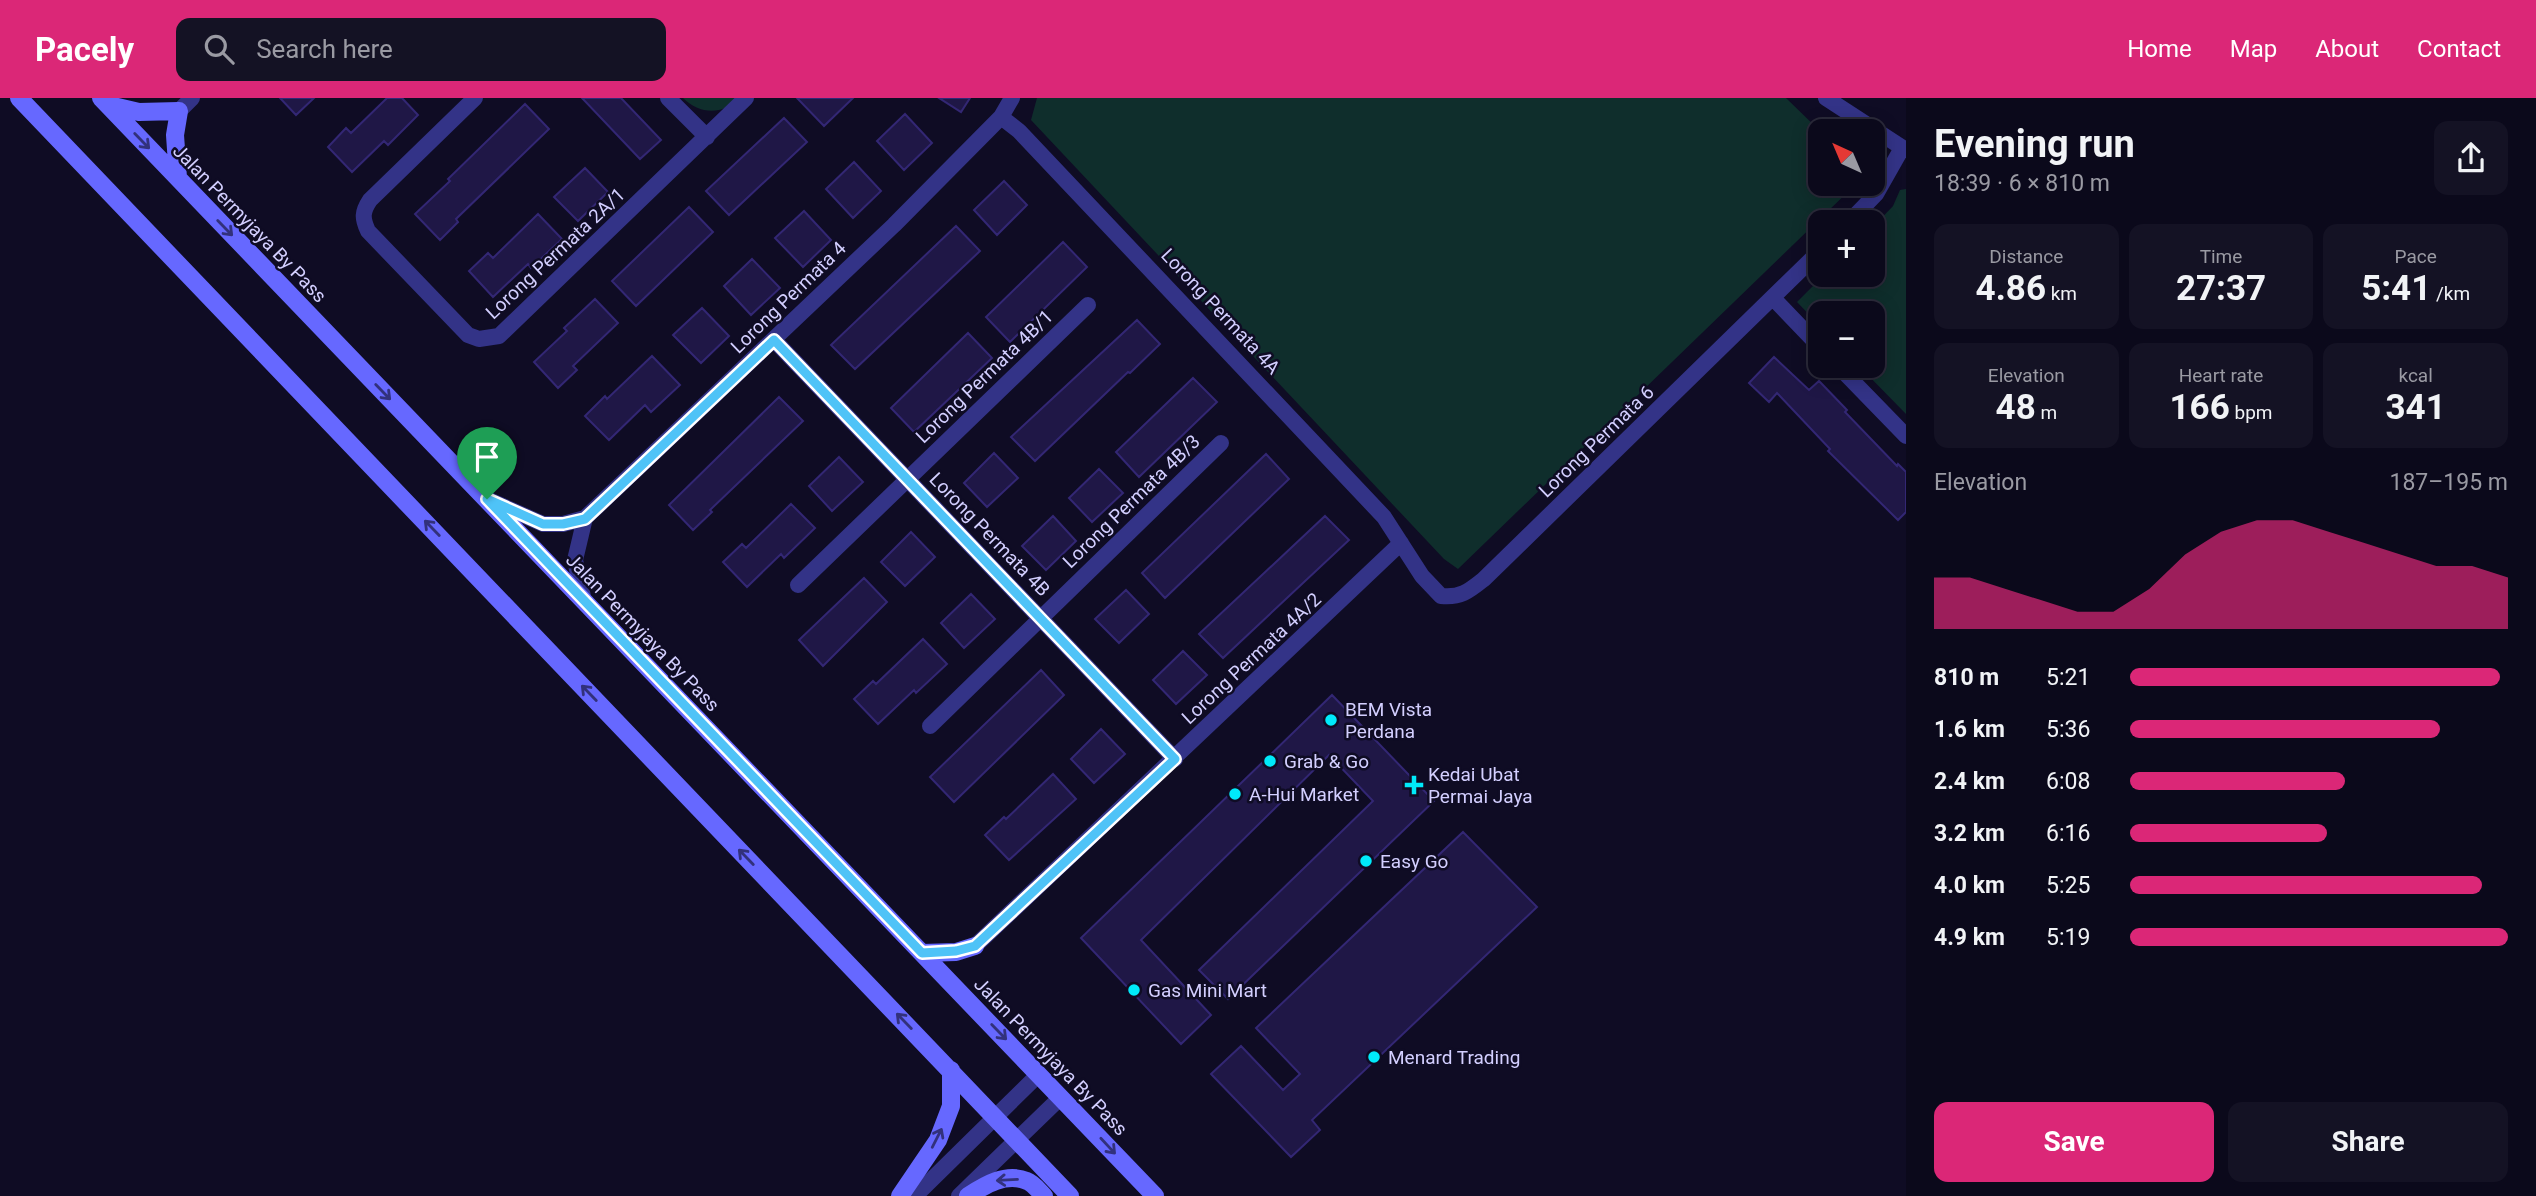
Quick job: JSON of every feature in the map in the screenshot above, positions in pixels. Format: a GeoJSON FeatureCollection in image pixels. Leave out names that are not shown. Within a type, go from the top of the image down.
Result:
{"type":"FeatureCollection","features":[{"type":"Feature","properties":{"kind":"main road"},"geometry":{"type":"LineString","coordinates":[[19,98],[1070,1196]]}},
{"type":"Feature","properties":{"kind":"main road"},"geometry":{"type":"LineString","coordinates":[[104,101],[139,112],[186,104],[175,135],[178,178]]}},
{"type":"Feature","properties":{"kind":"main road","name":"Jalan Permyjaya By Pass"},"geometry":{"type":"LineString","coordinates":[[104,101],[1155,1196]]}},
{"type":"Feature","properties":{"kind":"main road"},"geometry":{"type":"LineString","coordinates":[[922,953],[956,951],[975,946]]}},
{"type":"Feature","properties":{"kind":"main road"},"geometry":{"type":"LineString","coordinates":[[900,1196],[938,1140],[951,1106],[951,1070]]}},
{"type":"Feature","properties":{"kind":"main road"},"geometry":{"type":"LineString","coordinates":[[968,1196],[988,1183],[1007,1178],[1028,1181],[1044,1196]]}},
{"type":"Feature","properties":{"kind":"street","name":"Lorong Permata 2A/1"},"geometry":{"type":"LineString","coordinates":[[475,98],[370,200],[363,210],[363,221],[368,231],[468,335],[479,339],[499,336],[746,98]]}},
{"type":"Feature","properties":{"kind":"street"},"geometry":{"type":"LineString","coordinates":[[668,98],[707,137]]}},
{"type":"Feature","properties":{"kind":"street","name":"Lorong Permata 4"},"geometry":{"type":"LineString","coordinates":[[585,519],[894,225],[1001,117],[1012,98]]}},
{"type":"Feature","properties":{"kind":"street"},"geometry":{"type":"LineString","coordinates":[[1826,98],[1904,149],[1876,194],[1861,210]]}},
{"type":"Feature","properties":{"kind":"street","name":"Lorong Permata 4A"},"geometry":{"type":"LineString","coordinates":[[1001,117],[1019,131],[1317,443],[1384,517],[1401,543]]}},
{"type":"Feature","properties":{"kind":"street","name":"Lorong Permata 6"},"geometry":{"type":"LineString","coordinates":[[1401,543],[1433,590],[1441,596],[1457,597],[1465,594],[1808,263]]}},
{"type":"Feature","properties":{"kind":"street"},"geometry":{"type":"LineString","coordinates":[[1773,298],[1808,334]]}},
{"type":"Feature","properties":{"kind":"street","name":"Lorong Permata 4B/1"},"geometry":{"type":"LineString","coordinates":[[798,585],[1088,305]]}},
{"type":"Feature","properties":{"kind":"street","name":"Lorong Permata 4B"},"geometry":{"type":"LineString","coordinates":[[774,340],[1175,759]]}},
{"type":"Feature","properties":{"kind":"street"},"geometry":{"type":"LineString","coordinates":[[1850,378],[1906,436]]}},
{"type":"Feature","properties":{"kind":"street","name":"Lorong Permata 4B/3"},"geometry":{"type":"LineString","coordinates":[[930,726],[1221,443]]}},
{"type":"Feature","properties":{"kind":"street"},"geometry":{"type":"LineString","coordinates":[[487,499],[543,524],[563,524],[585,519],[575,560],[584,601]]}},
{"type":"Feature","properties":{"kind":"street","name":"Lorong Permata 4A/2"},"geometry":{"type":"LineString","coordinates":[[975,946],[1401,543]]}},
{"type":"Feature","properties":{"kind":"street"},"geometry":{"type":"LineString","coordinates":[[915,1196],[1039,1073]]}},
{"type":"Feature","properties":{"kind":"street"},"geometry":{"type":"LineString","coordinates":[[959,1196],[1061,1097]]}},
{"type":"Feature","properties":{"kind":"green space"},"geometry":{"type":"Polygon","coordinates":[[[683,98],[740,98],[726,108],[712,111],[697,108],[683,98]]]}},
{"type":"Feature","properties":{"kind":"green space"},"geometry":{"type":"Polygon","coordinates":[[[1037,98],[1786,98],[1808,119],[1808,196],[1844,196],[1829,210],[1808,210],[1808,230],[1458,569],[1444,559],[1031,120],[1037,98]]]}},
{"type":"Feature","properties":{"kind":"green space"},"geometry":{"type":"Polygon","coordinates":[[[1906,189],[1906,414],[1871,378],[1885,378],[1885,301],[1808,301],[1808,313],[1797,302],[1812,287],[1885,287],[1885,214],[1893,206],[1900,190],[1906,189]]]}},
{"type":"Feature","properties":{"kind":"building"},"geometry":{"type":"Polygon","coordinates":[[[280,98],[314,98],[296,115],[280,98]]]}},
{"type":"Feature","properties":{"kind":"building"},"geometry":{"type":"Polygon","coordinates":[[[387,98],[402,98],[418,115],[388,145],[384,141],[352,172],[328,147],[346,128],[351,133],[387,98]]]}},
{"type":"Feature","properties":{"kind":"building"},"geometry":{"type":"Polygon","coordinates":[[[582,98],[621,98],[661,140],[640,159],[582,98]]]}},
{"type":"Feature","properties":{"kind":"building"},"geometry":{"type":"Polygon","coordinates":[[[797,98],[853,98],[824,126],[797,98]]]}},
{"type":"Feature","properties":{"kind":"building"},"geometry":{"type":"Polygon","coordinates":[[[939,98],[970,98],[961,112],[939,98]]]}},
{"type":"Feature","properties":{"kind":"building"},"geometry":{"type":"Polygon","coordinates":[[[525,104],[549,129],[456,219],[458,222],[440,240],[415,214],[525,104]]]}},
{"type":"Feature","properties":{"kind":"building"},"geometry":{"type":"Polygon","coordinates":[[[905,114],[932,143],[904,170],[877,141],[905,114]]]}},
{"type":"Feature","properties":{"kind":"building"},"geometry":{"type":"Polygon","coordinates":[[[784,118],[807,142],[729,215],[706,191],[784,118]]]}},
{"type":"Feature","properties":{"kind":"building"},"geometry":{"type":"Polygon","coordinates":[[[854,162],[881,191],[853,218],[826,189],[854,162]]]}},
{"type":"Feature","properties":{"kind":"building"},"geometry":{"type":"Polygon","coordinates":[[[585,168],[608,192],[578,221],[554,197],[585,168]]]}},
{"type":"Feature","properties":{"kind":"building"},"geometry":{"type":"Polygon","coordinates":[[[1004,181],[1027,205],[997,235],[974,210],[1004,181]]]}},
{"type":"Feature","properties":{"kind":"building"},"geometry":{"type":"Polygon","coordinates":[[[689,207],[713,232],[636,306],[612,281],[689,207]]]}},
{"type":"Feature","properties":{"kind":"building"},"geometry":{"type":"Polygon","coordinates":[[[804,211],[831,240],[803,267],[775,238],[804,211]]]}},
{"type":"Feature","properties":{"kind":"building"},"geometry":{"type":"Polygon","coordinates":[[[538,214],[562,239],[531,268],[528,264],[493,297],[469,271],[488,253],[493,258],[538,214]]]}},
{"type":"Feature","properties":{"kind":"building"},"geometry":{"type":"Polygon","coordinates":[[[956,226],[980,251],[855,369],[831,345],[956,226]]]}},
{"type":"Feature","properties":{"kind":"building"},"geometry":{"type":"Polygon","coordinates":[[[1063,242],[1087,267],[1010,342],[986,317],[1063,242]]]}},
{"type":"Feature","properties":{"kind":"building"},"geometry":{"type":"Polygon","coordinates":[[[752,259],[780,288],[751,315],[724,286],[752,259]]]}},
{"type":"Feature","properties":{"kind":"building"},"geometry":{"type":"Polygon","coordinates":[[[595,299],[618,323],[573,366],[577,370],[558,388],[534,362],[567,331],[564,328],[595,299]]]}},
{"type":"Feature","properties":{"kind":"building"},"geometry":{"type":"Polygon","coordinates":[[[702,308],[729,336],[701,363],[673,335],[702,308]]]}},
{"type":"Feature","properties":{"kind":"building"},"geometry":{"type":"Polygon","coordinates":[[[1137,320],[1160,344],[1035,461],[1011,437],[1137,320]]]}},
{"type":"Feature","properties":{"kind":"building"},"geometry":{"type":"Polygon","coordinates":[[[968,333],[992,358],[914,432],[891,408],[968,333]]]}},
{"type":"Feature","properties":{"kind":"building"},"geometry":{"type":"Polygon","coordinates":[[[652,356],[680,385],[651,412],[645,405],[609,440],[585,416],[652,356]]]}},
{"type":"Feature","properties":{"kind":"building"},"geometry":{"type":"Polygon","coordinates":[[[1774,357],[1809,390],[1819,381],[1847,410],[1845,412],[1906,472],[1906,512],[1898,520],[1828,451],[1830,449],[1777,393],[1769,402],[1749,383],[1774,357]]]}},
{"type":"Feature","properties":{"kind":"building"},"geometry":{"type":"Polygon","coordinates":[[[1193,378],[1217,402],[1139,477],[1116,452],[1193,378]]]}},
{"type":"Feature","properties":{"kind":"building"},"geometry":{"type":"Polygon","coordinates":[[[779,397],[803,421],[710,510],[712,512],[693,530],[669,505],[779,397]]]}},
{"type":"Feature","properties":{"kind":"building"},"geometry":{"type":"Polygon","coordinates":[[[994,453],[1018,478],[987,507],[964,483],[994,453]]]}},
{"type":"Feature","properties":{"kind":"building"},"geometry":{"type":"Polygon","coordinates":[[[1266,454],[1289,479],[1165,598],[1142,573],[1266,454]]]}},
{"type":"Feature","properties":{"kind":"building"},"geometry":{"type":"Polygon","coordinates":[[[839,457],[863,482],[832,511],[809,486],[839,457]]]}},
{"type":"Feature","properties":{"kind":"building"},"geometry":{"type":"Polygon","coordinates":[[[1099,469],[1123,493],[1092,522],[1069,498],[1099,469]]]}},
{"type":"Feature","properties":{"kind":"building"},"geometry":{"type":"Polygon","coordinates":[[[791,504],[815,528],[784,558],[781,554],[747,587],[723,562],[742,544],[746,548],[791,504]]]}},
{"type":"Feature","properties":{"kind":"building"},"geometry":{"type":"Polygon","coordinates":[[[1053,516],[1076,541],[1046,570],[1022,546],[1053,516]]]}},
{"type":"Feature","properties":{"kind":"building"},"geometry":{"type":"Polygon","coordinates":[[[1325,516],[1349,540],[1223,658],[1199,634],[1325,516]]]}},
{"type":"Feature","properties":{"kind":"building"},"geometry":{"type":"Polygon","coordinates":[[[911,532],[935,557],[905,586],[881,562],[911,532]]]}},
{"type":"Feature","properties":{"kind":"building"},"geometry":{"type":"Polygon","coordinates":[[[864,578],[887,602],[823,666],[799,640],[864,578]]]}},
{"type":"Feature","properties":{"kind":"building"},"geometry":{"type":"Polygon","coordinates":[[[1126,590],[1149,614],[1119,643],[1095,619],[1126,590]]]}},
{"type":"Feature","properties":{"kind":"building"},"geometry":{"type":"Polygon","coordinates":[[[971,594],[995,619],[964,648],[941,623],[971,594]]]}},
{"type":"Feature","properties":{"kind":"building"},"geometry":{"type":"Polygon","coordinates":[[[923,639],[947,664],[878,724],[854,699],[873,681],[876,684],[923,639]]]}},
{"type":"Feature","properties":{"kind":"building"},"geometry":{"type":"Polygon","coordinates":[[[1183,651],[1207,675],[1176,704],[1153,680],[1183,651]]]}},
{"type":"Feature","properties":{"kind":"building"},"geometry":{"type":"Polygon","coordinates":[[[1041,670],[1064,695],[954,802],[930,777],[1041,670]]]}},
{"type":"Feature","properties":{"kind":"building"},"geometry":{"type":"Polygon","coordinates":[[[1332,695],[1434,801],[1228,999],[1199,970],[1373,801],[1329,755],[1141,940],[1211,1015],[1181,1044],[1081,938],[1332,695]]]}},
{"type":"Feature","properties":{"kind":"building"},"geometry":{"type":"Polygon","coordinates":[[[1101,729],[1125,754],[1094,783],[1071,759],[1101,729]]]}},
{"type":"Feature","properties":{"kind":"building"},"geometry":{"type":"Polygon","coordinates":[[[1053,774],[1076,799],[1009,860],[985,835],[1004,817],[1006,819],[1053,774]]]}},
{"type":"Feature","properties":{"kind":"building"},"geometry":{"type":"Polygon","coordinates":[[[1463,832],[1537,907],[1312,1120],[1320,1130],[1291,1157],[1211,1074],[1241,1046],[1283,1090],[1300,1074],[1256,1028],[1463,832]]]}},
{"type":"Feature","properties":{"kind":"place","name":"BEM Vista Perdana"},"geometry":{"type":"Point","coordinates":[1331,720]}},
{"type":"Feature","properties":{"kind":"place","name":"Grab & Go"},"geometry":{"type":"Point","coordinates":[1270,761]}},
{"type":"Feature","properties":{"kind":"place","name":"Kedai Ubat Permai Jaya"},"geometry":{"type":"Point","coordinates":[1414,785]}},
{"type":"Feature","properties":{"kind":"place","name":"A-Hui Market"},"geometry":{"type":"Point","coordinates":[1235,794]}},
{"type":"Feature","properties":{"kind":"place","name":"Easy Go"},"geometry":{"type":"Point","coordinates":[1366,861]}},
{"type":"Feature","properties":{"kind":"place","name":"Gas Mini Mart"},"geometry":{"type":"Point","coordinates":[1134,990]}},
{"type":"Feature","properties":{"kind":"place","name":"Menard Trading"},"geometry":{"type":"Point","coordinates":[1374,1057]}},
{"type":"Feature","properties":{"kind":"route"},"geometry":{"type":"LineString","coordinates":[[774,340],[1175,759],[975,946],[956,951],[922,953],[487,499],[543,524],[563,524],[585,519],[774,340]]}}]}
